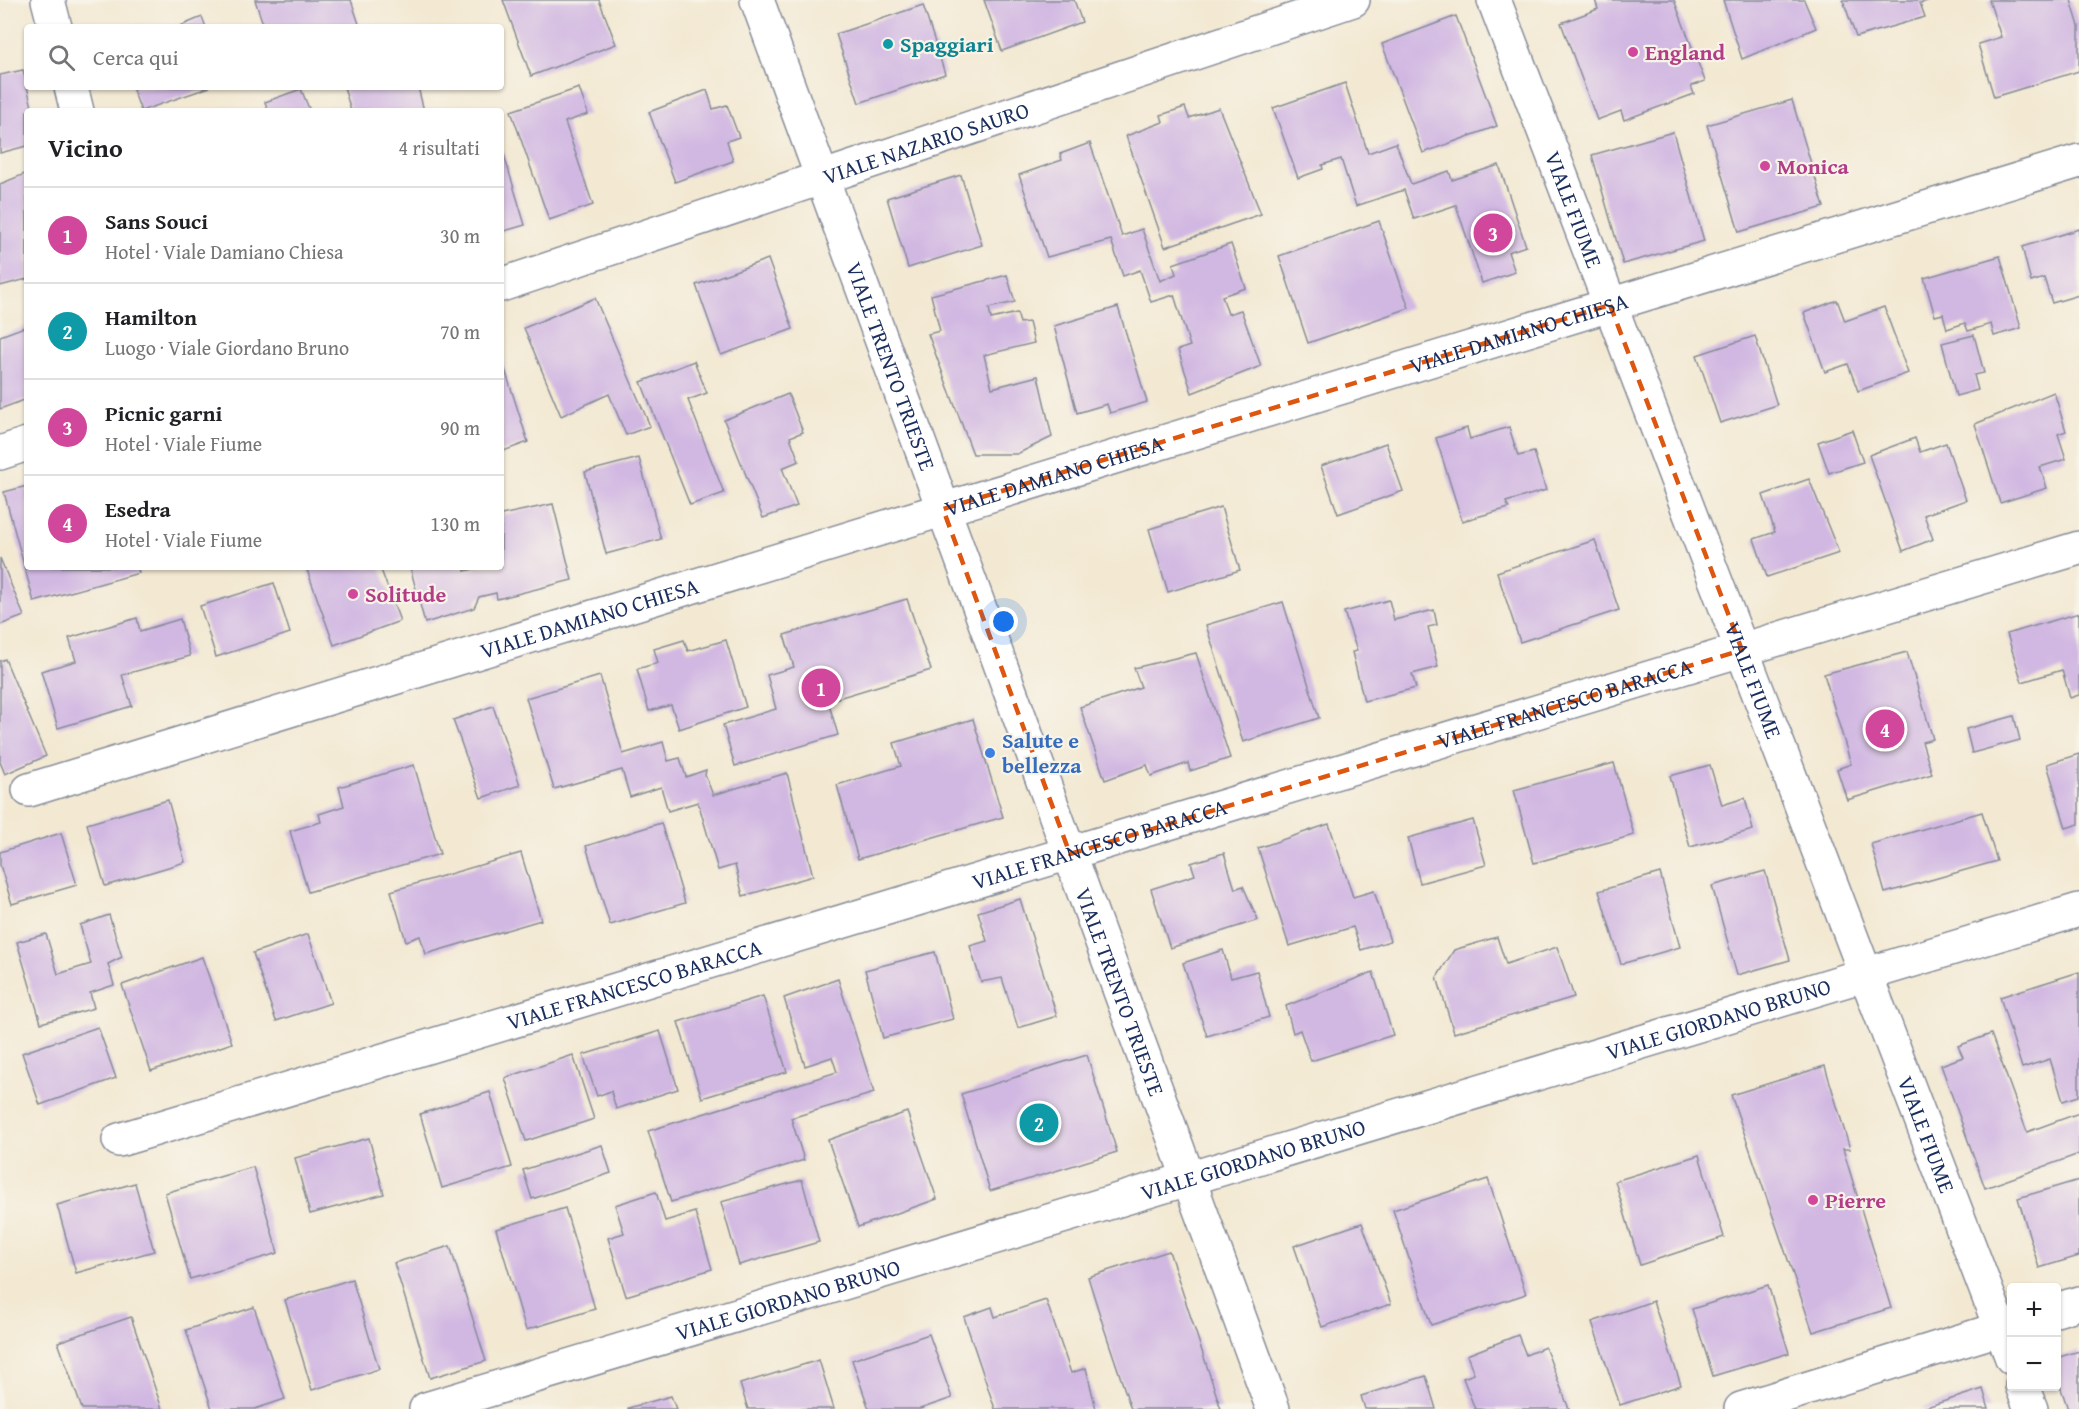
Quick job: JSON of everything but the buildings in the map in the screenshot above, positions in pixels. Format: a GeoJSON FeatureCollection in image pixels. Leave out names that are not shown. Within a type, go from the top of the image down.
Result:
{"type":"FeatureCollection","features":[{"type":"Feature","properties":{"kind":"street"},"geometry":{"type":"LineString","coordinates":[[48,0],[54,24]]}},
{"type":"Feature","properties":{"kind":"street","name":"VIALE TRENTO TRIESTE"},"geometry":{"type":"LineString","coordinates":[[757,0],[1273,1409]]}},
{"type":"Feature","properties":{"kind":"street","name":"VIALE NAZARIO SAURO"},"geometry":{"type":"LineString","coordinates":[[504,284],[1353,0]]}},
{"type":"Feature","properties":{"kind":"street","name":"VIALE FIUME"},"geometry":{"type":"LineString","coordinates":[[1494,0],[1865,975],[2006,1326]]}},
{"type":"Feature","properties":{"kind":"street"},"geometry":{"type":"LineString","coordinates":[[72,90],[76,108]]}},
{"type":"Feature","properties":{"kind":"street","name":"VIALE DAMIANO CHIESA"},"geometry":{"type":"LineString","coordinates":[[29,790],[2079,161]]}},
{"type":"Feature","properties":{"kind":"street"},"geometry":{"type":"LineString","coordinates":[[0,453],[24,445]]}},
{"type":"Feature","properties":{"kind":"street","name":"VIALE FRANCESCO BARACCA"},"geometry":{"type":"LineString","coordinates":[[119,1140],[2079,548]]}},
{"type":"Feature","properties":{"kind":"street","name":"VIALE GIORDANO BRUNO"},"geometry":{"type":"LineString","coordinates":[[426,1409],[2079,910]]}},
{"type":"Feature","properties":{"kind":"street"},"geometry":{"type":"LineString","coordinates":[[2061,1308],[2079,1303]]}},
{"type":"Feature","properties":{"kind":"street"},"geometry":{"type":"LineString","coordinates":[[1742,1409],[2006,1326]]}},
{"type":"Feature","properties":{"kind":"street"},"geometry":{"type":"LineString","coordinates":[[2024,1391],[2031,1409]]}},
{"type":"Feature","properties":{"kind":"highlighted area"},"geometry":{"type":"Polygon","coordinates":[[[1610,305],[1742,650],[1070,854],[943,509],[1610,305]]]}},
{"type":"Feature","properties":{"kind":"place","name":"Spaggiari"},"geometry":{"type":"Point","coordinates":[888,44]}},
{"type":"Feature","properties":{"kind":"place","name":"England"},"geometry":{"type":"Point","coordinates":[1633,52]}},
{"type":"Feature","properties":{"kind":"place","name":"Monica"},"geometry":{"type":"Point","coordinates":[1765,166]}},
{"type":"Feature","properties":{"kind":"place","name":"Picnic garni"},"geometry":{"type":"Point","coordinates":[1493,233]}},
{"type":"Feature","properties":{"kind":"place","name":"Solitude"},"geometry":{"type":"Point","coordinates":[353,594]}},
{"type":"Feature","properties":{"kind":"place","name":"Sans Souci"},"geometry":{"type":"Point","coordinates":[821,688]}},
{"type":"Feature","properties":{"kind":"place","name":"Esedra"},"geometry":{"type":"Point","coordinates":[1885,729]}},
{"type":"Feature","properties":{"kind":"place","name":"Salute e bellezza"},"geometry":{"type":"Point","coordinates":[990,753]}},
{"type":"Feature","properties":{"kind":"place","name":"Hamilton"},"geometry":{"type":"Point","coordinates":[1039,1123]}},
{"type":"Feature","properties":{"kind":"place","name":"Pierre"},"geometry":{"type":"Point","coordinates":[1813,1200]}}]}
